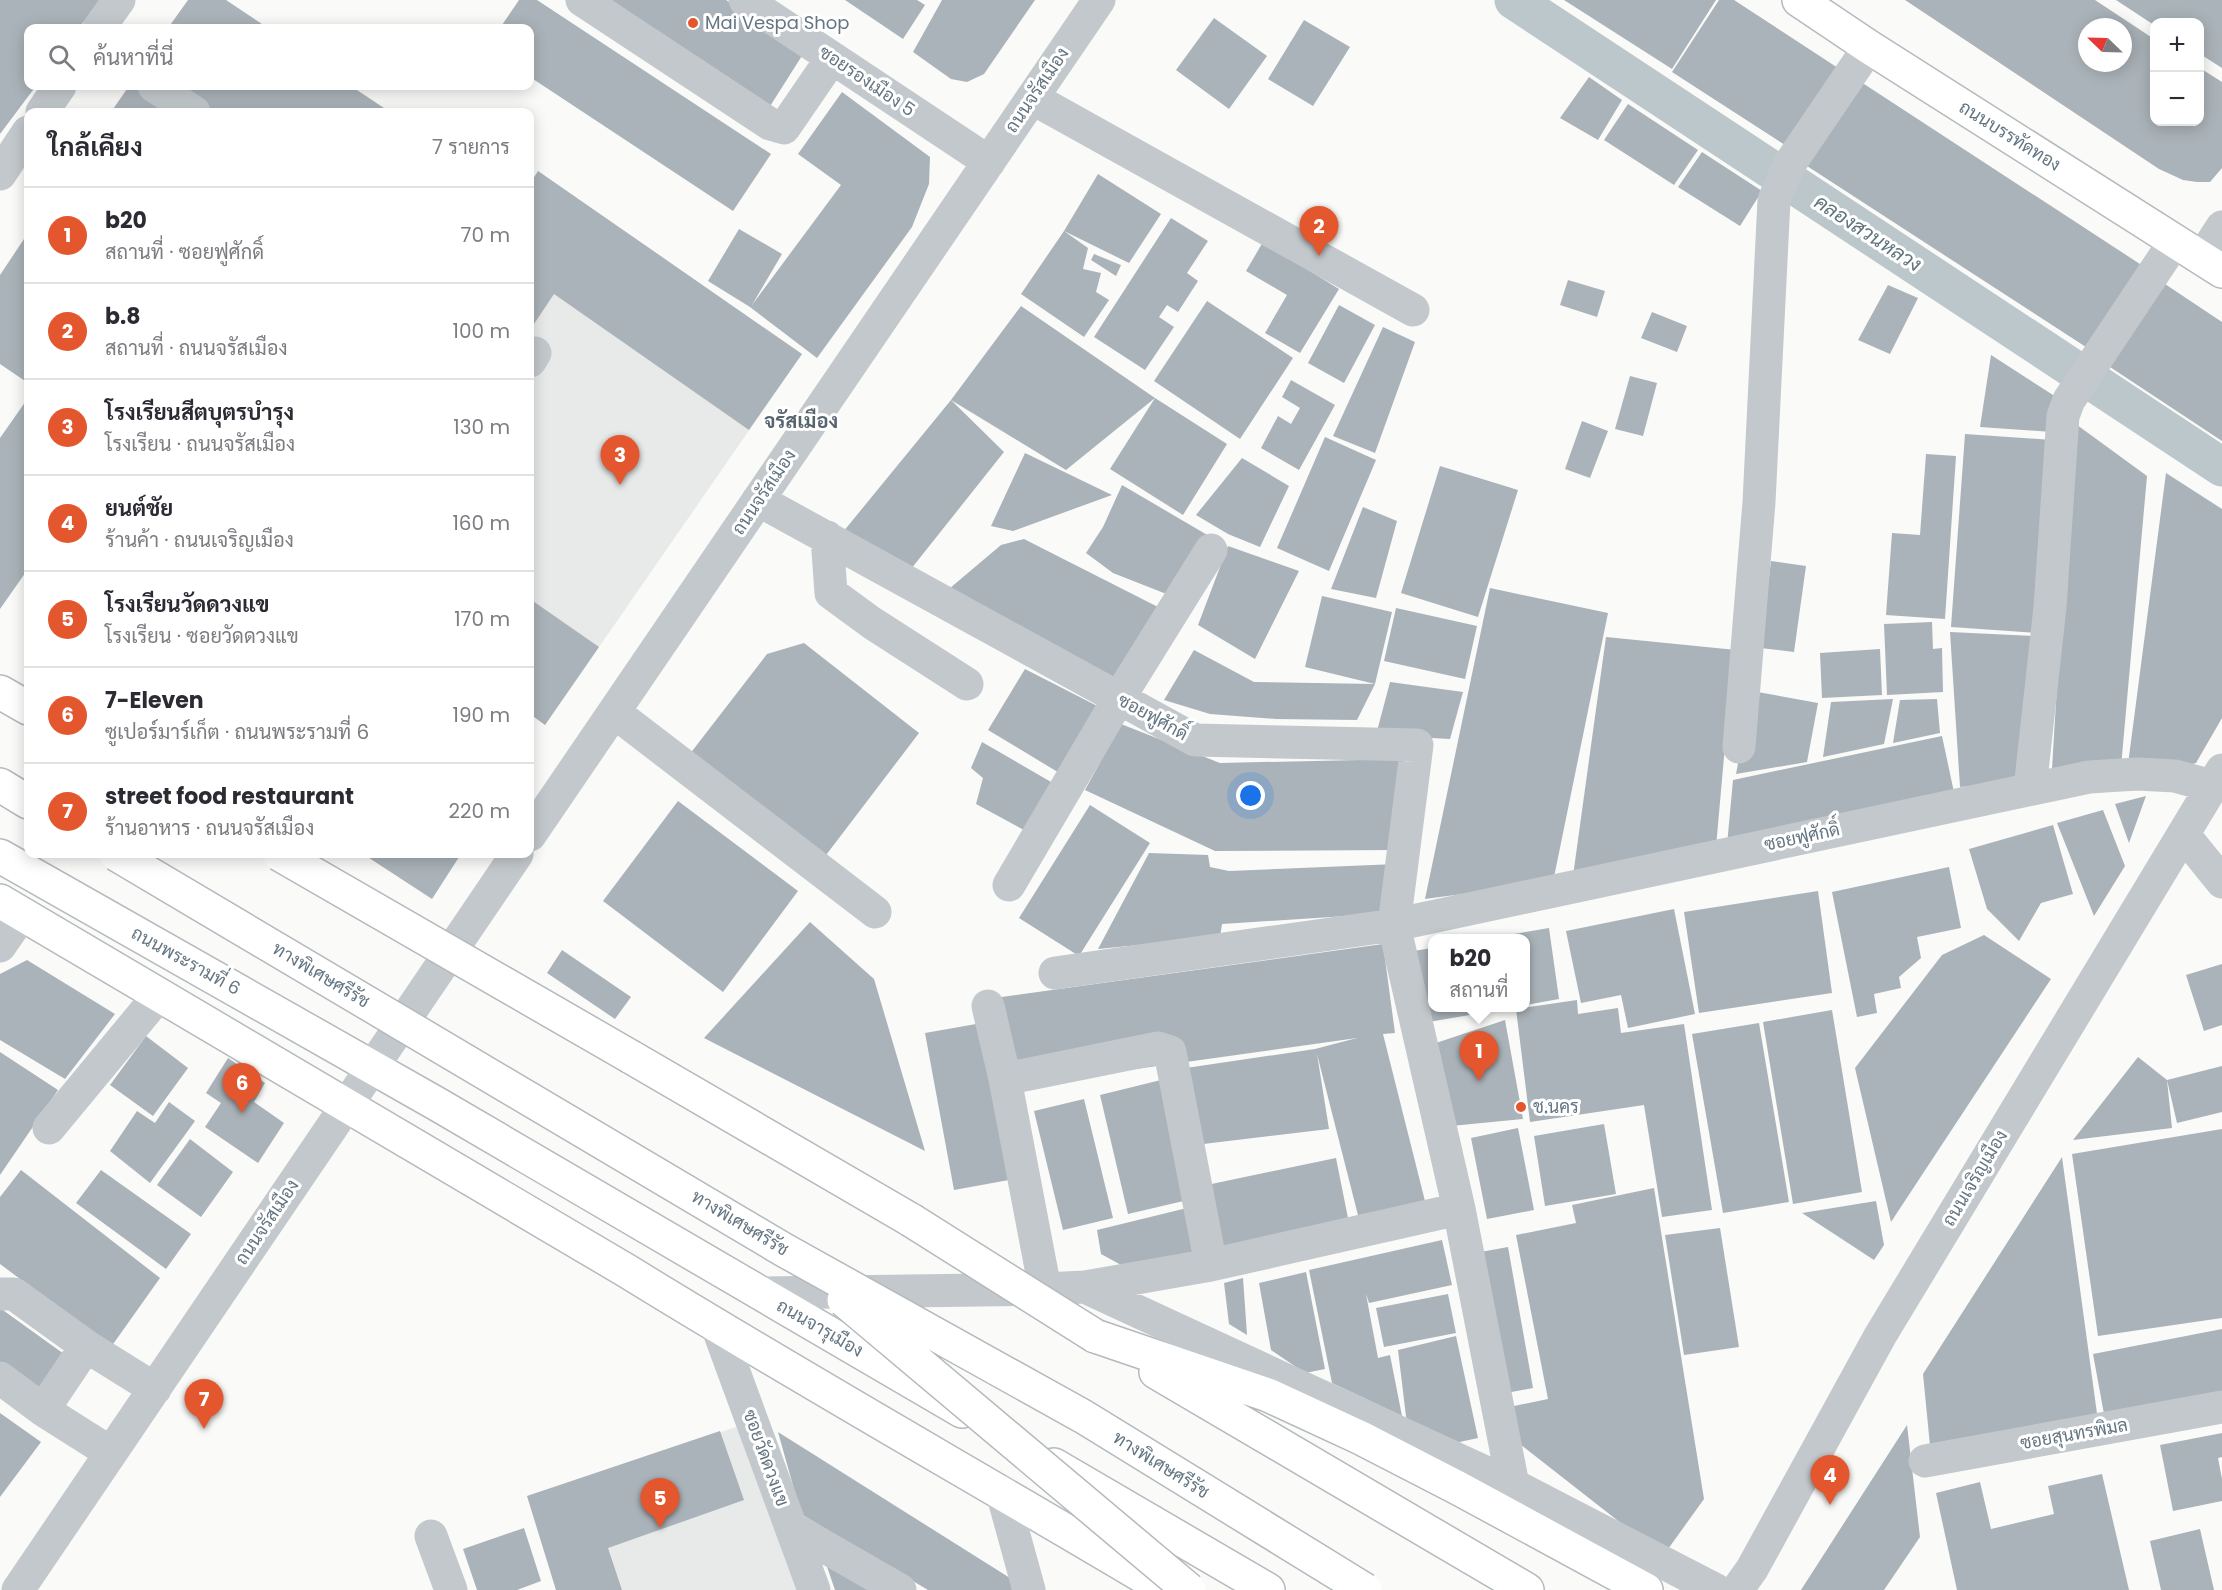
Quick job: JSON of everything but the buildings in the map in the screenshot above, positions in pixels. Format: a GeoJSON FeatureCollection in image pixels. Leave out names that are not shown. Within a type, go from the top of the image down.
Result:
{"type":"FeatureCollection","features":[{"type":"Feature","properties":{"kind":"main road","name":"ถนนบรรทัดทอง"},"geometry":{"type":"LineString","coordinates":[[1799,0],[2212,265]]}},
{"type":"Feature","properties":{"kind":"main road"},"geometry":{"type":"LineString","coordinates":[[0,692],[24,706]]}},
{"type":"Feature","properties":{"kind":"main road"},"geometry":{"type":"LineString","coordinates":[[0,785],[24,800]]}},
{"type":"Feature","properties":{"kind":"main road","name":"ถนนพระรามที่ 6"},"geometry":{"type":"LineString","coordinates":[[0,856],[372,1066]]}},
{"type":"Feature","properties":{"kind":"main road","name":"ทางพิเศษศรีรัช"},"geometry":{"type":"LineString","coordinates":[[123,858],[784,1250],[1084,1417],[1365,1590]]}},
{"type":"Feature","properties":{"kind":"main road"},"geometry":{"type":"LineString","coordinates":[[286,858],[911,1221],[1095,1336],[1527,1590]]}},
{"type":"Feature","properties":{"kind":"main road"},"geometry":{"type":"LineString","coordinates":[[11,908],[1166,1590]]}},
{"type":"Feature","properties":{"kind":"main road","name":"ถนนจารุเมือง"},"geometry":{"type":"LineString","coordinates":[[372,1066],[1268,1590]]}},
{"type":"Feature","properties":{"kind":"main road"},"geometry":{"type":"LineString","coordinates":[[784,1250],[1189,1590]]}},
{"type":"Feature","properties":{"kind":"main road"},"geometry":{"type":"LineString","coordinates":[[1095,1336],[1268,1395],[1361,1438],[1458,1488],[1646,1590]]}},
{"type":"Feature","properties":{"kind":"street"},"geometry":{"type":"LineString","coordinates":[[102,24],[119,0]]}},
{"type":"Feature","properties":{"kind":"street"},"geometry":{"type":"LineString","coordinates":[[582,0],[770,124],[784,128],[832,58]]}},
{"type":"Feature","properties":{"kind":"street","name":"ซอยรองเมือง 5"},"geometry":{"type":"LineString","coordinates":[[745,0],[989,162]]}},
{"type":"Feature","properties":{"kind":"street","name":"ถนนจรัสเมือง"},"geometry":{"type":"LineString","coordinates":[[534,829],[1099,0]]}},
{"type":"Feature","properties":{"kind":"street"},"geometry":{"type":"LineString","coordinates":[[1739,747],[1759,502],[1774,200],[1789,165],[1869,47]]}},
{"type":"Feature","properties":{"kind":"street"},"geometry":{"type":"LineString","coordinates":[[45,108],[57,90]]}},
{"type":"Feature","properties":{"kind":"street"},"geometry":{"type":"LineString","coordinates":[[160,90],[188,108]]}},
{"type":"Feature","properties":{"kind":"street"},"geometry":{"type":"LineString","coordinates":[[1032,98],[1413,310]]}},
{"type":"Feature","properties":{"kind":"street"},"geometry":{"type":"LineString","coordinates":[[2,171],[24,138]]}},
{"type":"Feature","properties":{"kind":"street"},"geometry":{"type":"LineString","coordinates":[[2212,265],[2222,226]]}},
{"type":"Feature","properties":{"kind":"street"},"geometry":{"type":"LineString","coordinates":[[2030,789],[2050,607],[2063,416],[2069,400],[2175,241]]}},
{"type":"Feature","properties":{"kind":"street","name":"ซอยฟูศักดิ์"},"geometry":{"type":"LineString","coordinates":[[758,500],[1195,740],[1417,745],[1394,925]]}},
{"type":"Feature","properties":{"kind":"street"},"geometry":{"type":"LineString","coordinates":[[827,537],[831,593],[872,623],[967,684]]}},
{"type":"Feature","properties":{"kind":"street"},"geometry":{"type":"LineString","coordinates":[[1009,885],[1119,698],[1211,550]]}},
{"type":"Feature","properties":{"kind":"street"},"geometry":{"type":"LineString","coordinates":[[614,712],[874,912]]}},
{"type":"Feature","properties":{"kind":"street","name":"ซอยฟูศักดิ์"},"geometry":{"type":"LineString","coordinates":[[1055,973],[1394,925],[2089,777],[2137,774],[2217,778]]}},
{"type":"Feature","properties":{"kind":"street","name":"ถนนเจริญเมือง"},"geometry":{"type":"LineString","coordinates":[[1737,1590],[1752,1569],[1880,1336],[2217,778]]}},
{"type":"Feature","properties":{"kind":"street"},"geometry":{"type":"LineString","coordinates":[[2184,835],[2222,882]]}},
{"type":"Feature","properties":{"kind":"street","name":"ถนนจรัสเมือง"},"geometry":{"type":"LineString","coordinates":[[18,1590],[514,858]]}},
{"type":"Feature","properties":{"kind":"street"},"geometry":{"type":"LineString","coordinates":[[0,946],[11,908]]}},
{"type":"Feature","properties":{"kind":"street"},"geometry":{"type":"LineString","coordinates":[[1394,925],[1459,1209],[1513,1485]]}},
{"type":"Feature","properties":{"kind":"street"},"geometry":{"type":"LineString","coordinates":[[49,1128],[159,996]]}},
{"type":"Feature","properties":{"kind":"street"},"geometry":{"type":"LineString","coordinates":[[988,1006],[1005,1079],[1045,1289]]}},
{"type":"Feature","properties":{"kind":"street"},"geometry":{"type":"LineString","coordinates":[[1005,1079],[1158,1048],[1170,1052],[1211,1265]]}},
{"type":"Feature","properties":{"kind":"street"},"geometry":{"type":"LineString","coordinates":[[760,1293],[1084,1287],[1211,1265],[1459,1209]]}},
{"type":"Feature","properties":{"kind":"street"},"geometry":{"type":"LineString","coordinates":[[1084,1287],[1513,1485],[1716,1590]]}},
{"type":"Feature","properties":{"kind":"street"},"geometry":{"type":"LineString","coordinates":[[0,1294],[14,1294],[86,1346],[155,1389]]}},
{"type":"Feature","properties":{"kind":"street","name":"ซอยวัดดวงแข"},"geometry":{"type":"LineString","coordinates":[[717,1326],[814,1590]]}},
{"type":"Feature","properties":{"kind":"street"},"geometry":{"type":"LineString","coordinates":[[43,1410],[86,1346]]}},
{"type":"Feature","properties":{"kind":"street"},"geometry":{"type":"LineString","coordinates":[[0,1378],[43,1410],[111,1453]]}},
{"type":"Feature","properties":{"kind":"street","name":"ซอยสุนทรพิมล"},"geometry":{"type":"LineString","coordinates":[[1925,1461],[2222,1407]]}},
{"type":"Feature","properties":{"kind":"street"},"geometry":{"type":"LineString","coordinates":[[1002,1492],[1029,1590]]}},
{"type":"Feature","properties":{"kind":"street"},"geometry":{"type":"LineString","coordinates":[[792,1528],[900,1590]]}},
{"type":"Feature","properties":{"kind":"street"},"geometry":{"type":"LineString","coordinates":[[431,1536],[451,1590]]}},
{"type":"Feature","properties":{"kind":"shaded area"},"geometry":{"type":"Polygon","coordinates":[[[538,171],[802,354],[545,725],[534,717],[534,178],[538,171]]]}},
{"type":"Feature","properties":{"kind":"shaded area"},"geometry":{"type":"Polygon","coordinates":[[[745,1424],[805,1590],[556,1590],[527,1496],[745,1424]]]}},
{"type":"Feature","properties":{"kind":"waterway","name":"คลองสวนหลวง"},"geometry":{"type":"LineString","coordinates":[[1514,0],[2222,467]]}},
{"type":"Feature","properties":{"kind":"place","name":"Mai Vespa Shop"},"geometry":{"type":"Point","coordinates":[693,23]}},
{"type":"Feature","properties":{"kind":"place","name":"b.8"},"geometry":{"type":"Point","coordinates":[1319,256]}},
{"type":"Feature","properties":{"kind":"place","name":"โรงเรียนสีตบุตรบำรุง"},"geometry":{"type":"Point","coordinates":[620,485]}},
{"type":"Feature","properties":{"kind":"place","name":"b20"},"geometry":{"type":"Point","coordinates":[1479,1081]}},
{"type":"Feature","properties":{"kind":"place","name":"ช.นคร"},"geometry":{"type":"Point","coordinates":[1521,1107]}},
{"type":"Feature","properties":{"kind":"place","name":"7-Eleven"},"geometry":{"type":"Point","coordinates":[242,1113]}},
{"type":"Feature","properties":{"kind":"place","name":"street food restaurant"},"geometry":{"type":"Point","coordinates":[204,1429]}},
{"type":"Feature","properties":{"kind":"place","name":"ยนต์ชัย"},"geometry":{"type":"Point","coordinates":[1830,1505]}},
{"type":"Feature","properties":{"kind":"place","name":"โรงเรียนวัดดวงแข"},"geometry":{"type":"Point","coordinates":[660,1528]}},
{"type":"Feature","properties":{"kind":"district","name":"จรัสเมือง"},"geometry":{"type":"Point","coordinates":[801,421]}}]}
